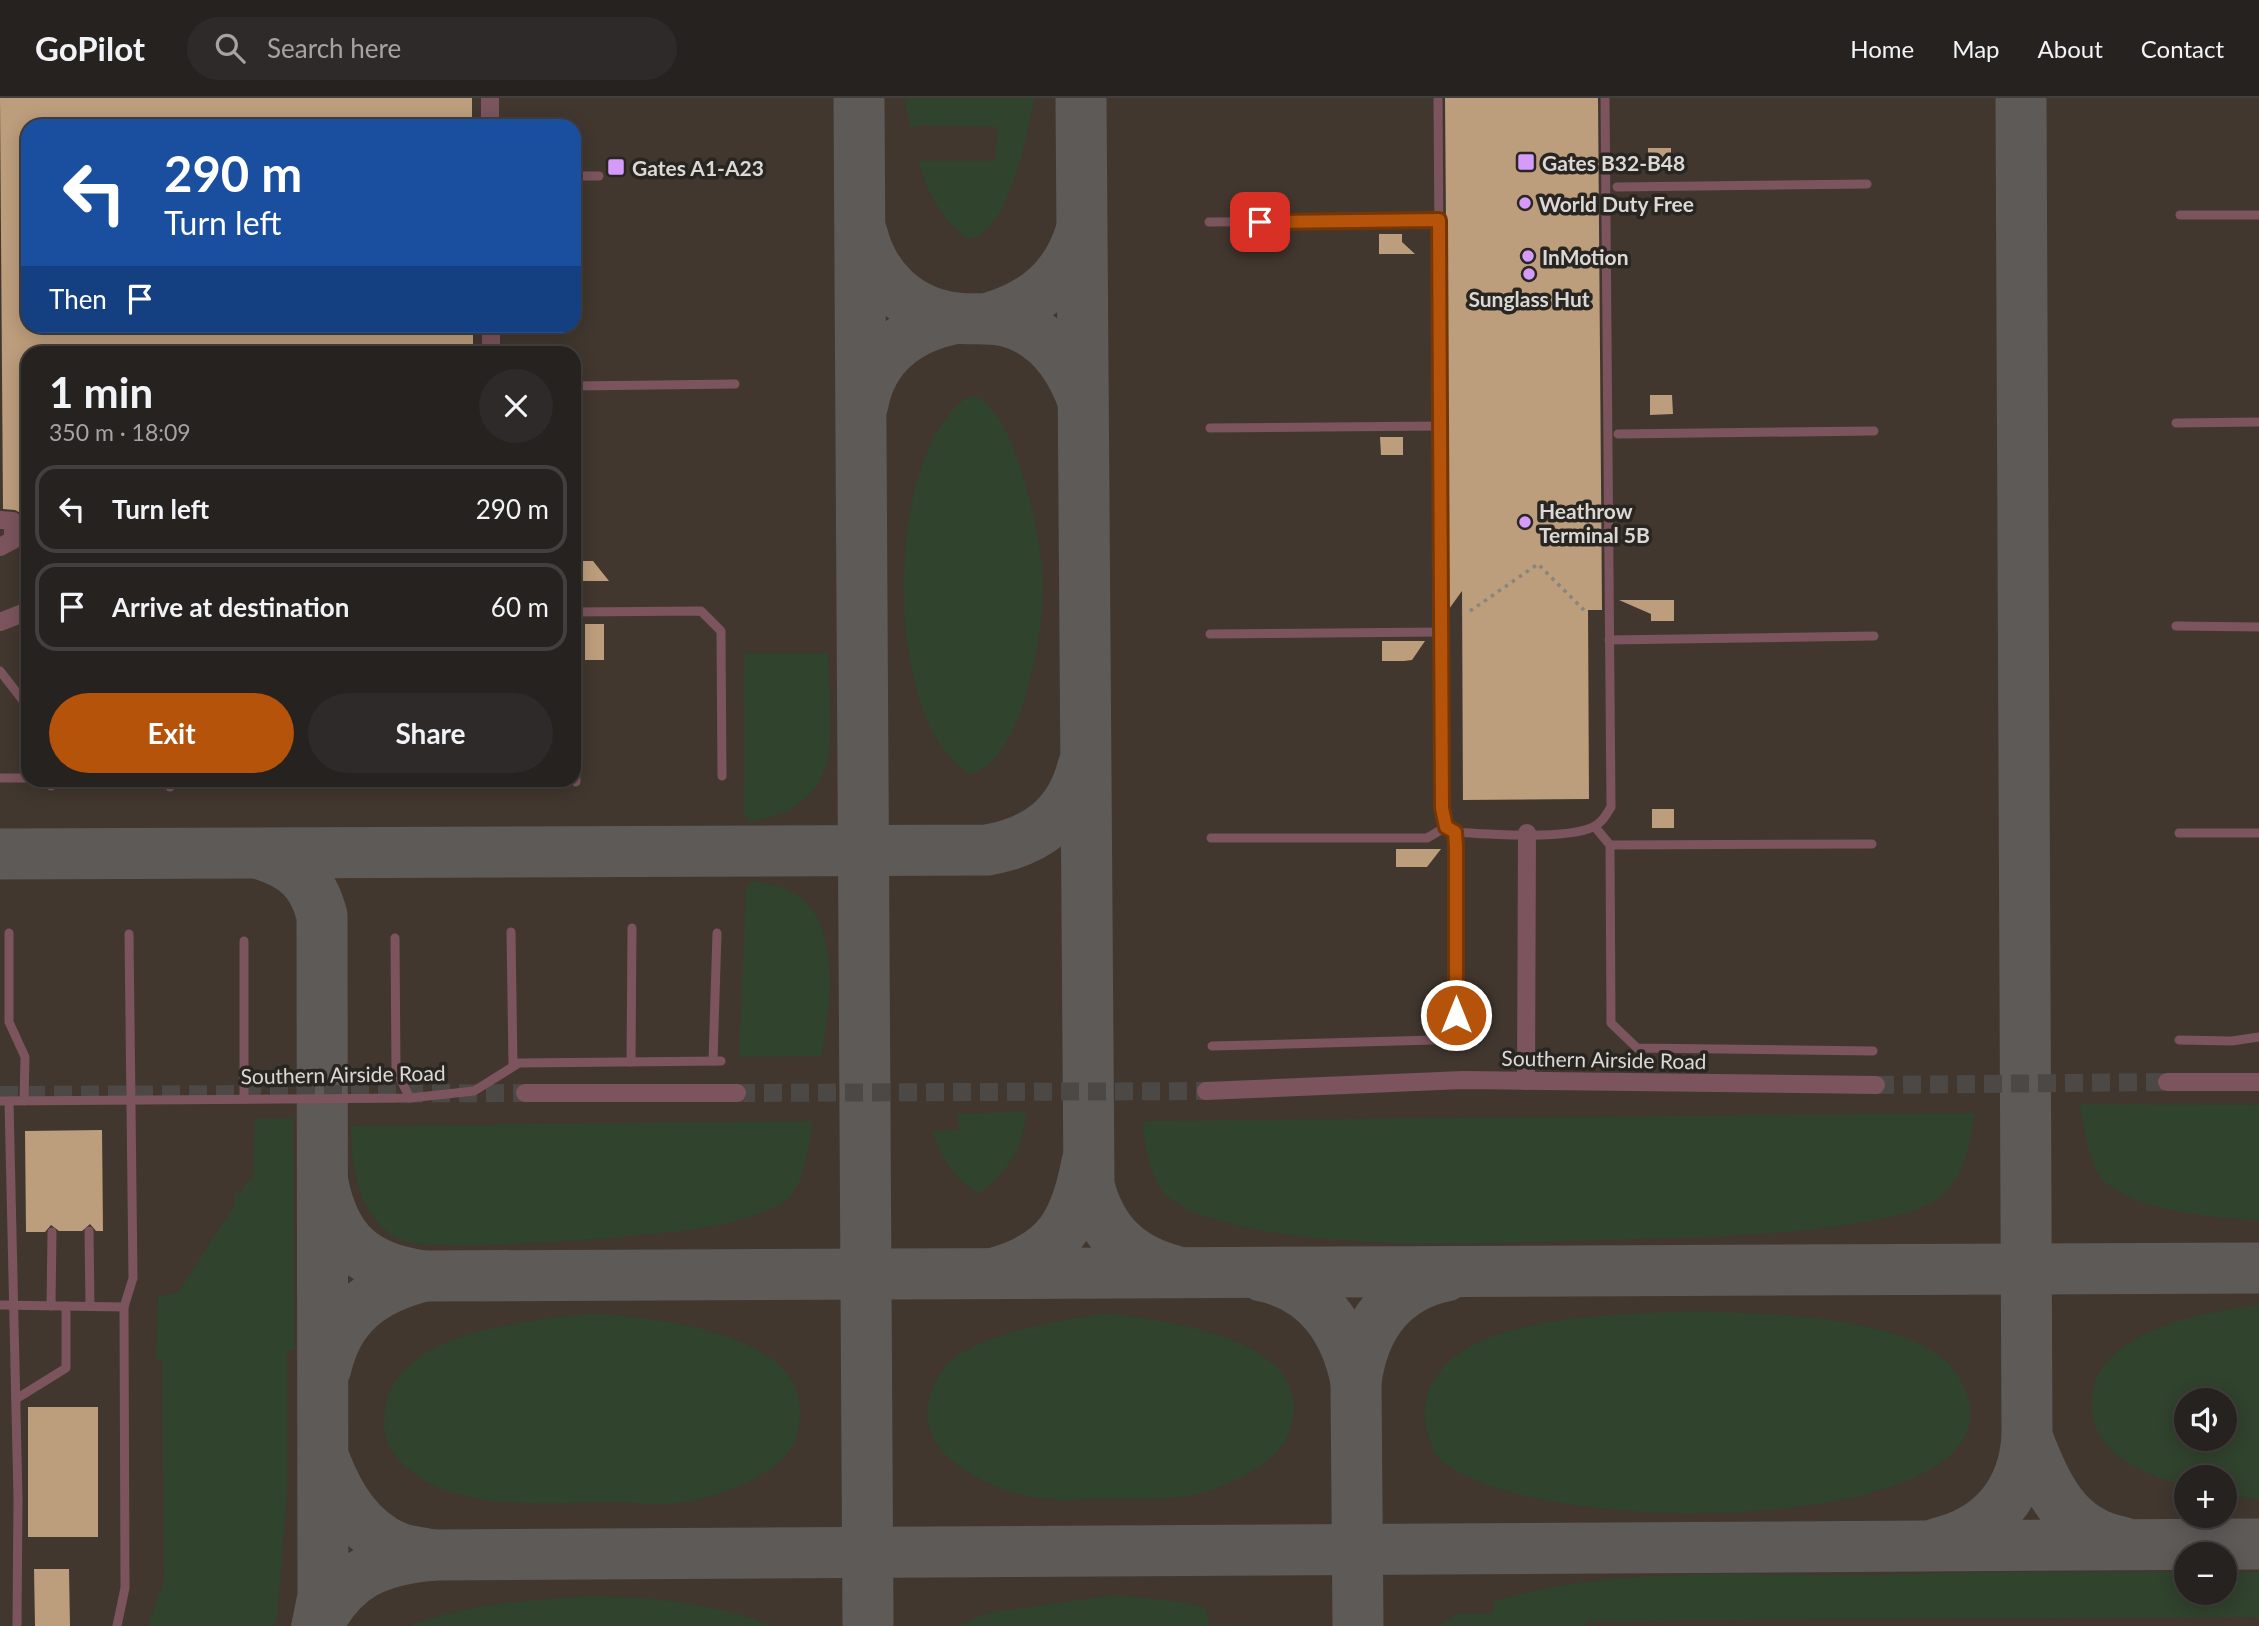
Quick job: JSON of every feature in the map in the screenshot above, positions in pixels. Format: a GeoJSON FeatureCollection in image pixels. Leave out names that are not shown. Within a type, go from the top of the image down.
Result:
{"type":"FeatureCollection","features":[{"type":"Feature","properties":{"kind":"street"},"geometry":{"type":"LineString","coordinates":[[490,98],[490,119]]}},
{"type":"Feature","properties":{"kind":"street"},"geometry":{"type":"LineString","coordinates":[[0,520],[13,521],[13,540],[0,547]]}},
{"type":"Feature","properties":{"kind":"street"},"geometry":{"type":"LineString","coordinates":[[0,622],[21,614]]}},
{"type":"Feature","properties":{"kind":"street"},"geometry":{"type":"LineString","coordinates":[[1526,1081],[1527,834]]}},
{"type":"Feature","properties":{"kind":"street","name":"Southern Airside Road"},"geometry":{"type":"LineString","coordinates":[[1206,1091],[1463,1080],[1876,1085]]}},
{"type":"Feature","properties":{"kind":"street"},"geometry":{"type":"LineString","coordinates":[[2167,1082],[2259,1082]]}},
{"type":"Feature","properties":{"kind":"street"},"geometry":{"type":"LineString","coordinates":[[525,1093],[737,1093]]}},
{"type":"Feature","properties":{"kind":"lane"},"geometry":{"type":"LineString","coordinates":[[1212,1045],[1434,1040],[1456,1015],[1450,829],[1442,808],[1438,98]]}},
{"type":"Feature","properties":{"kind":"lane"},"geometry":{"type":"LineString","coordinates":[[1211,838],[1427,838],[1450,829],[1527,834],[1576,833],[1595,827],[1611,807],[1605,98]]}},
{"type":"Feature","properties":{"kind":"lane"},"geometry":{"type":"LineString","coordinates":[[581,176],[599,176]]}},
{"type":"Feature","properties":{"kind":"lane"},"geometry":{"type":"LineString","coordinates":[[1617,187],[1867,184]]}},
{"type":"Feature","properties":{"kind":"lane"},"geometry":{"type":"LineString","coordinates":[[2180,215],[2259,215]]}},
{"type":"Feature","properties":{"kind":"lane"},"geometry":{"type":"LineString","coordinates":[[1209,222],[1439,220]]}},
{"type":"Feature","properties":{"kind":"lane"},"geometry":{"type":"LineString","coordinates":[[581,386],[735,384]]}},
{"type":"Feature","properties":{"kind":"lane"},"geometry":{"type":"LineString","coordinates":[[2176,423],[2259,422]]}},
{"type":"Feature","properties":{"kind":"lane"},"geometry":{"type":"LineString","coordinates":[[1210,428],[1440,426]]}},
{"type":"Feature","properties":{"kind":"lane"},"geometry":{"type":"LineString","coordinates":[[1618,434],[1874,431]]}},
{"type":"Feature","properties":{"kind":"lane"},"geometry":{"type":"LineString","coordinates":[[581,612],[701,611],[721,631],[722,776]]}},
{"type":"Feature","properties":{"kind":"lane"},"geometry":{"type":"LineString","coordinates":[[2176,626],[2259,627]]}},
{"type":"Feature","properties":{"kind":"lane"},"geometry":{"type":"LineString","coordinates":[[1210,634],[1441,632]]}},
{"type":"Feature","properties":{"kind":"lane"},"geometry":{"type":"LineString","coordinates":[[1609,640],[1874,636]]}},
{"type":"Feature","properties":{"kind":"lane"},"geometry":{"type":"LineString","coordinates":[[0,671],[21,698]]}},
{"type":"Feature","properties":{"kind":"lane"},"geometry":{"type":"LineString","coordinates":[[0,778],[21,778]]}},
{"type":"Feature","properties":{"kind":"lane"},"geometry":{"type":"LineString","coordinates":[[1595,827],[1610,845],[1611,1023],[1637,1048],[1873,1051]]}},
{"type":"Feature","properties":{"kind":"lane"},"geometry":{"type":"LineString","coordinates":[[2179,834],[2259,833]]}},
{"type":"Feature","properties":{"kind":"lane"},"geometry":{"type":"LineString","coordinates":[[1610,845],[1872,844]]}},
{"type":"Feature","properties":{"kind":"lane"},"geometry":{"type":"LineString","coordinates":[[631,1062],[632,928]]}},
{"type":"Feature","properties":{"kind":"lane"},"geometry":{"type":"LineString","coordinates":[[511,932],[513,1066],[717,1061],[717,933]]}},
{"type":"Feature","properties":{"kind":"lane"},"geometry":{"type":"LineString","coordinates":[[9,933],[9,1022],[25,1057],[24,1101]]}},
{"type":"Feature","properties":{"kind":"lane"},"geometry":{"type":"LineString","coordinates":[[117,1626],[125,1574],[124,1307],[133,1278],[129,934]]}},
{"type":"Feature","properties":{"kind":"lane"},"geometry":{"type":"LineString","coordinates":[[395,938],[396,1071],[411,1098]]}},
{"type":"Feature","properties":{"kind":"lane"},"geometry":{"type":"LineString","coordinates":[[244,941],[244,1099]]}},
{"type":"Feature","properties":{"kind":"lane"},"geometry":{"type":"LineString","coordinates":[[2179,1040],[2232,1041],[2259,1037]]}},
{"type":"Feature","properties":{"kind":"lane","name":"Southern Airside Road"},"geometry":{"type":"LineString","coordinates":[[4,1101],[411,1098],[474,1091],[513,1066]]}},
{"type":"Feature","properties":{"kind":"lane"},"geometry":{"type":"LineString","coordinates":[[4,1101],[14,1306],[17,1626]]}},
{"type":"Feature","properties":{"kind":"lane"},"geometry":{"type":"LineString","coordinates":[[89,1231],[90,1306]]}},
{"type":"Feature","properties":{"kind":"lane"},"geometry":{"type":"LineString","coordinates":[[51,1306],[52,1232]]}},
{"type":"Feature","properties":{"kind":"lane"},"geometry":{"type":"LineString","coordinates":[[0,1305],[124,1307]]}},
{"type":"Feature","properties":{"kind":"lane"},"geometry":{"type":"LineString","coordinates":[[16,1399],[66,1367],[66,1306]]}},
{"type":"Feature","properties":{"kind":"path"},"geometry":{"type":"LineString","coordinates":[[1470,611],[1538,564],[1584,610]]}},
{"type":"Feature","properties":{"kind":"shaded area"},"geometry":{"type":"Polygon","coordinates":[[[0,98],[2259,98],[2259,1626],[0,1626],[0,98]]]}},
{"type":"Feature","properties":{"kind":"green space"},"geometry":{"type":"Polygon","coordinates":[[[904,98],[1034,98],[1014,179],[994,221],[981,234],[967,238],[950,223],[930,193],[918,161],[995,161],[998,127],[923,125],[911,128],[904,98]]]}},
{"type":"Feature","properties":{"kind":"green space"},"geometry":{"type":"Polygon","coordinates":[[[970,396],[986,403],[1000,421],[1012,446],[1032,508],[1043,582],[1035,660],[1017,719],[1005,744],[989,763],[971,774],[941,746],[920,702],[908,647],[904,586],[908,525],[921,470],[941,425],[970,396]]]}},
{"type":"Feature","properties":{"kind":"green space"},"geometry":{"type":"Polygon","coordinates":[[[744,653],[828,653],[830,712],[827,761],[819,782],[804,799],[782,813],[749,823],[748,816],[744,815],[744,653]]]}},
{"type":"Feature","properties":{"kind":"green space"},"geometry":{"type":"Polygon","coordinates":[[[751,880],[781,887],[797,895],[811,909],[821,926],[827,947],[829,993],[821,1056],[739,1057],[746,887],[750,886],[751,880]]]}},
{"type":"Feature","properties":{"kind":"green space"},"geometry":{"type":"Polygon","coordinates":[[[2080,1104],[2259,1105],[2259,1221],[2178,1211],[2136,1200],[2119,1191],[2099,1175],[2091,1156],[2080,1104]]]}},
{"type":"Feature","properties":{"kind":"green space"},"geometry":{"type":"Polygon","coordinates":[[[1026,1111],[1018,1148],[998,1177],[979,1194],[961,1181],[950,1167],[932,1132],[959,1130],[958,1114],[1026,1111]]]}},
{"type":"Feature","properties":{"kind":"green space"},"geometry":{"type":"Polygon","coordinates":[[[1975,1113],[1964,1160],[1954,1182],[1938,1199],[1920,1209],[1899,1215],[1826,1228],[1763,1234],[1470,1243],[1377,1242],[1287,1235],[1203,1216],[1183,1207],[1161,1189],[1149,1160],[1143,1121],[1975,1113]]]}},
{"type":"Feature","properties":{"kind":"green space"},"geometry":{"type":"Polygon","coordinates":[[[293,1118],[294,1350],[287,1351],[287,1492],[277,1616],[274,1626],[148,1626],[164,1580],[162,1360],[156,1360],[158,1296],[178,1293],[235,1204],[235,1193],[241,1193],[248,1180],[253,1179],[255,1119],[293,1118]]]}},
{"type":"Feature","properties":{"kind":"green space"},"geometry":{"type":"Polygon","coordinates":[[[812,1121],[805,1164],[797,1186],[786,1200],[766,1211],[700,1228],[543,1242],[450,1245],[398,1239],[384,1229],[366,1204],[355,1174],[351,1142],[351,1126],[812,1121]]]}},
{"type":"Feature","properties":{"kind":"green space"},"geometry":{"type":"Polygon","coordinates":[[[2259,1305],[2259,1499],[2237,1496],[2237,1465],[2174,1465],[2174,1482],[2135,1467],[2107,1445],[2098,1432],[2092,1415],[2093,1391],[2103,1366],[2110,1358],[2125,1346],[2160,1327],[2200,1315],[2259,1305]]]}},
{"type":"Feature","properties":{"kind":"green space"},"geometry":{"type":"Polygon","coordinates":[[[1697,1311],[1797,1316],[1836,1321],[1874,1328],[1908,1339],[1936,1354],[1956,1373],[1968,1428],[1932,1468],[1861,1495],[1767,1510],[1665,1513],[1567,1504],[1486,1484],[1436,1455],[1425,1420],[1425,1404],[1439,1373],[1460,1353],[1488,1338],[1559,1321],[1597,1316],[1697,1311]]]}},
{"type":"Feature","properties":{"kind":"green space"},"geometry":{"type":"Polygon","coordinates":[[[590,1314],[649,1319],[719,1334],[751,1347],[777,1364],[795,1386],[800,1413],[799,1428],[787,1453],[767,1471],[724,1492],[680,1503],[660,1504],[523,1503],[463,1496],[436,1486],[412,1472],[392,1451],[385,1431],[385,1410],[394,1383],[412,1363],[437,1347],[468,1335],[533,1321],[590,1314]]]}},
{"type":"Feature","properties":{"kind":"green space"},"geometry":{"type":"Polygon","coordinates":[[[1108,1314],[1196,1328],[1228,1338],[1256,1352],[1279,1370],[1292,1393],[1292,1421],[1282,1446],[1253,1471],[1204,1492],[1166,1498],[1057,1500],[1019,1494],[998,1487],[957,1465],[941,1450],[931,1432],[927,1412],[932,1390],[948,1363],[981,1344],[1024,1329],[1108,1314]]]}},
{"type":"Feature","properties":{"kind":"green space"},"geometry":{"type":"Polygon","coordinates":[[[2174,1572],[2174,1605],[2237,1605],[2237,1572],[2259,1572],[2259,1617],[1586,1621],[1586,1626],[1438,1626],[1457,1614],[1494,1613],[1494,1601],[1577,1583],[1706,1574],[2174,1572]]]}},
{"type":"Feature","properties":{"kind":"green space"},"geometry":{"type":"Polygon","coordinates":[[[1114,1595],[1183,1602],[1206,1608],[1209,1625],[1265,1626],[958,1626],[987,1613],[1114,1595]]]}},
{"type":"Feature","properties":{"kind":"green space"},"geometry":{"type":"Polygon","coordinates":[[[587,1596],[682,1602],[728,1611],[773,1626],[410,1626],[431,1618],[475,1608],[587,1596]]]}},
{"type":"Feature","properties":{"kind":"building"},"geometry":{"type":"Polygon","coordinates":[[[0,98],[472,98],[472,119],[21,119],[21,333],[473,333],[473,346],[21,346],[21,513],[3,509],[0,98]]]}},
{"type":"Feature","properties":{"kind":"building","name":"Heathrow Terminal 5B"},"geometry":{"type":"Polygon","coordinates":[[[1445,98],[1598,98],[1602,610],[1588,610],[1589,799],[1463,800],[1462,591],[1449,609],[1445,98]]]}},
{"type":"Feature","properties":{"kind":"building"},"geometry":{"type":"Polygon","coordinates":[[[1648,148],[1671,148],[1671,167],[1648,167],[1648,148]]]}},
{"type":"Feature","properties":{"kind":"building"},"geometry":{"type":"Polygon","coordinates":[[[1379,234],[1402,234],[1402,242],[1415,254],[1379,254],[1379,234]]]}},
{"type":"Feature","properties":{"kind":"building"},"geometry":{"type":"Polygon","coordinates":[[[1650,395],[1672,395],[1673,414],[1650,415],[1650,395]]]}},
{"type":"Feature","properties":{"kind":"building"},"geometry":{"type":"Polygon","coordinates":[[[1380,437],[1403,437],[1403,455],[1381,455],[1380,437]]]}},
{"type":"Feature","properties":{"kind":"building"},"geometry":{"type":"Polygon","coordinates":[[[581,561],[593,561],[609,581],[581,581],[581,561]]]}},
{"type":"Feature","properties":{"kind":"building"},"geometry":{"type":"Polygon","coordinates":[[[1619,600],[1674,600],[1674,621],[1651,621],[1651,614],[1619,600]]]}},
{"type":"Feature","properties":{"kind":"building"},"geometry":{"type":"Polygon","coordinates":[[[585,624],[604,624],[604,660],[585,660],[585,624]]]}},
{"type":"Feature","properties":{"kind":"building"},"geometry":{"type":"Polygon","coordinates":[[[1382,641],[1425,641],[1412,660],[1382,661],[1382,641]]]}},
{"type":"Feature","properties":{"kind":"building"},"geometry":{"type":"Polygon","coordinates":[[[1652,809],[1674,809],[1674,828],[1652,828],[1652,809]]]}},
{"type":"Feature","properties":{"kind":"building"},"geometry":{"type":"Polygon","coordinates":[[[1396,849],[1441,849],[1427,867],[1396,867],[1396,849]]]}},
{"type":"Feature","properties":{"kind":"building"},"geometry":{"type":"Polygon","coordinates":[[[102,1130],[103,1231],[96,1231],[90,1224],[82,1231],[59,1231],[51,1225],[45,1232],[26,1232],[25,1131],[102,1130]]]}},
{"type":"Feature","properties":{"kind":"building"},"geometry":{"type":"Polygon","coordinates":[[[28,1407],[98,1407],[98,1537],[28,1537],[28,1407]]]}},
{"type":"Feature","properties":{"kind":"building"},"geometry":{"type":"Polygon","coordinates":[[[34,1569],[69,1569],[70,1626],[35,1626],[34,1569]]]}},
{"type":"Feature","properties":{"kind":"taxiway"},"geometry":{"type":"LineString","coordinates":[[859,98],[868,1626]]}},
{"type":"Feature","properties":{"kind":"taxiway"},"geometry":{"type":"LineString","coordinates":[[1081,98],[1089,1185],[1101,1217],[1119,1241],[1143,1259],[1175,1271]]}},
{"type":"Feature","properties":{"kind":"taxiway"},"geometry":{"type":"LineString","coordinates":[[1938,1543],[1974,1529],[2001,1506],[2019,1475],[2027,1437],[2021,98]]}},
{"type":"Feature","properties":{"kind":"taxiway"},"geometry":{"type":"LineString","coordinates":[[989,318],[1021,306],[1047,287],[1067,263],[1081,231]]}},
{"type":"Feature","properties":{"kind":"taxiway"},"geometry":{"type":"LineString","coordinates":[[862,233],[867,250],[884,279],[908,301],[938,315],[1002,320],[1023,327],[1056,352],[1083,401]]}},
{"type":"Feature","properties":{"kind":"taxiway"},"geometry":{"type":"LineString","coordinates":[[863,404],[875,371],[884,357],[896,346],[924,328],[958,318]]}},
{"type":"Feature","properties":{"kind":"taxiway"},"geometry":{"type":"LineString","coordinates":[[0,854],[987,850],[1021,841],[1049,824],[1070,799],[1083,766]]}},
{"type":"Feature","properties":{"kind":"taxiway"},"geometry":{"type":"LineString","coordinates":[[260,854],[283,863],[301,876],[308,883],[322,916],[323,1596],[317,1626]]}},
{"type":"Feature","properties":{"kind":"taxiway"},"geometry":{"type":"LineString","coordinates":[[998,1272],[1036,1256],[1061,1232],[1077,1202],[1087,1162]]}},
{"type":"Feature","properties":{"kind":"taxiway"},"geometry":{"type":"LineString","coordinates":[[323,1183],[335,1221],[355,1249],[385,1266],[424,1276],[2259,1268]]}},
{"type":"Feature","properties":{"kind":"taxiway"},"geometry":{"type":"LineString","coordinates":[[326,1368],[339,1333],[360,1307],[389,1288],[424,1276]]}},
{"type":"Feature","properties":{"kind":"taxiway"},"geometry":{"type":"LineString","coordinates":[[1262,1276],[1298,1290],[1326,1314],[1345,1345],[1356,1382]]}},
{"type":"Feature","properties":{"kind":"taxiway"},"geometry":{"type":"LineString","coordinates":[[1358,1626],[1356,1382],[1360,1363],[1373,1328],[1395,1300],[1410,1290],[1446,1276]]}},
{"type":"Feature","properties":{"kind":"taxiway"},"geometry":{"type":"LineString","coordinates":[[2027,1437],[2050,1489],[2060,1504],[2086,1528],[2102,1537],[2122,1542]]}},
{"type":"Feature","properties":{"kind":"taxiway"},"geometry":{"type":"LineString","coordinates":[[325,1461],[344,1500],[371,1532],[400,1549],[433,1555]]}},
{"type":"Feature","properties":{"kind":"taxiway"},"geometry":{"type":"LineString","coordinates":[[317,1626],[339,1594],[364,1573],[395,1561],[433,1555],[2259,1544]]}},
{"type":"Feature","properties":{"kind":"tunnel"},"geometry":{"type":"LineString","coordinates":[[1876,1085],[2167,1082]]}},
{"type":"Feature","properties":{"kind":"tunnel"},"geometry":{"type":"LineString","coordinates":[[737,1093],[1206,1091]]}},
{"type":"Feature","properties":{"kind":"tunnel"},"geometry":{"type":"LineString","coordinates":[[0,1095],[525,1093]]}},
{"type":"Feature","properties":{"kind":"place","name":"Gates B32-B48"},"geometry":{"type":"Point","coordinates":[1526,162]}},
{"type":"Feature","properties":{"kind":"place","name":"Gates A1-A23"},"geometry":{"type":"Point","coordinates":[616,167]}},
{"type":"Feature","properties":{"kind":"place","name":"World Duty Free"},"geometry":{"type":"Point","coordinates":[1525,203]}},
{"type":"Feature","properties":{"kind":"place","name":"InMotion"},"geometry":{"type":"Point","coordinates":[1528,256]}},
{"type":"Feature","properties":{"kind":"place","name":"Sunglass Hut"},"geometry":{"type":"Point","coordinates":[1529,274]}},
{"type":"Feature","properties":{"kind":"place","name":"Heathrow Terminal 5B"},"geometry":{"type":"Point","coordinates":[1525,522]}},
{"type":"Feature","properties":{"kind":"route"},"geometry":{"type":"LineString","coordinates":[[1260,222],[1439,220],[1442,808],[1446,827],[1455,832],[1456,1015]]}}]}
